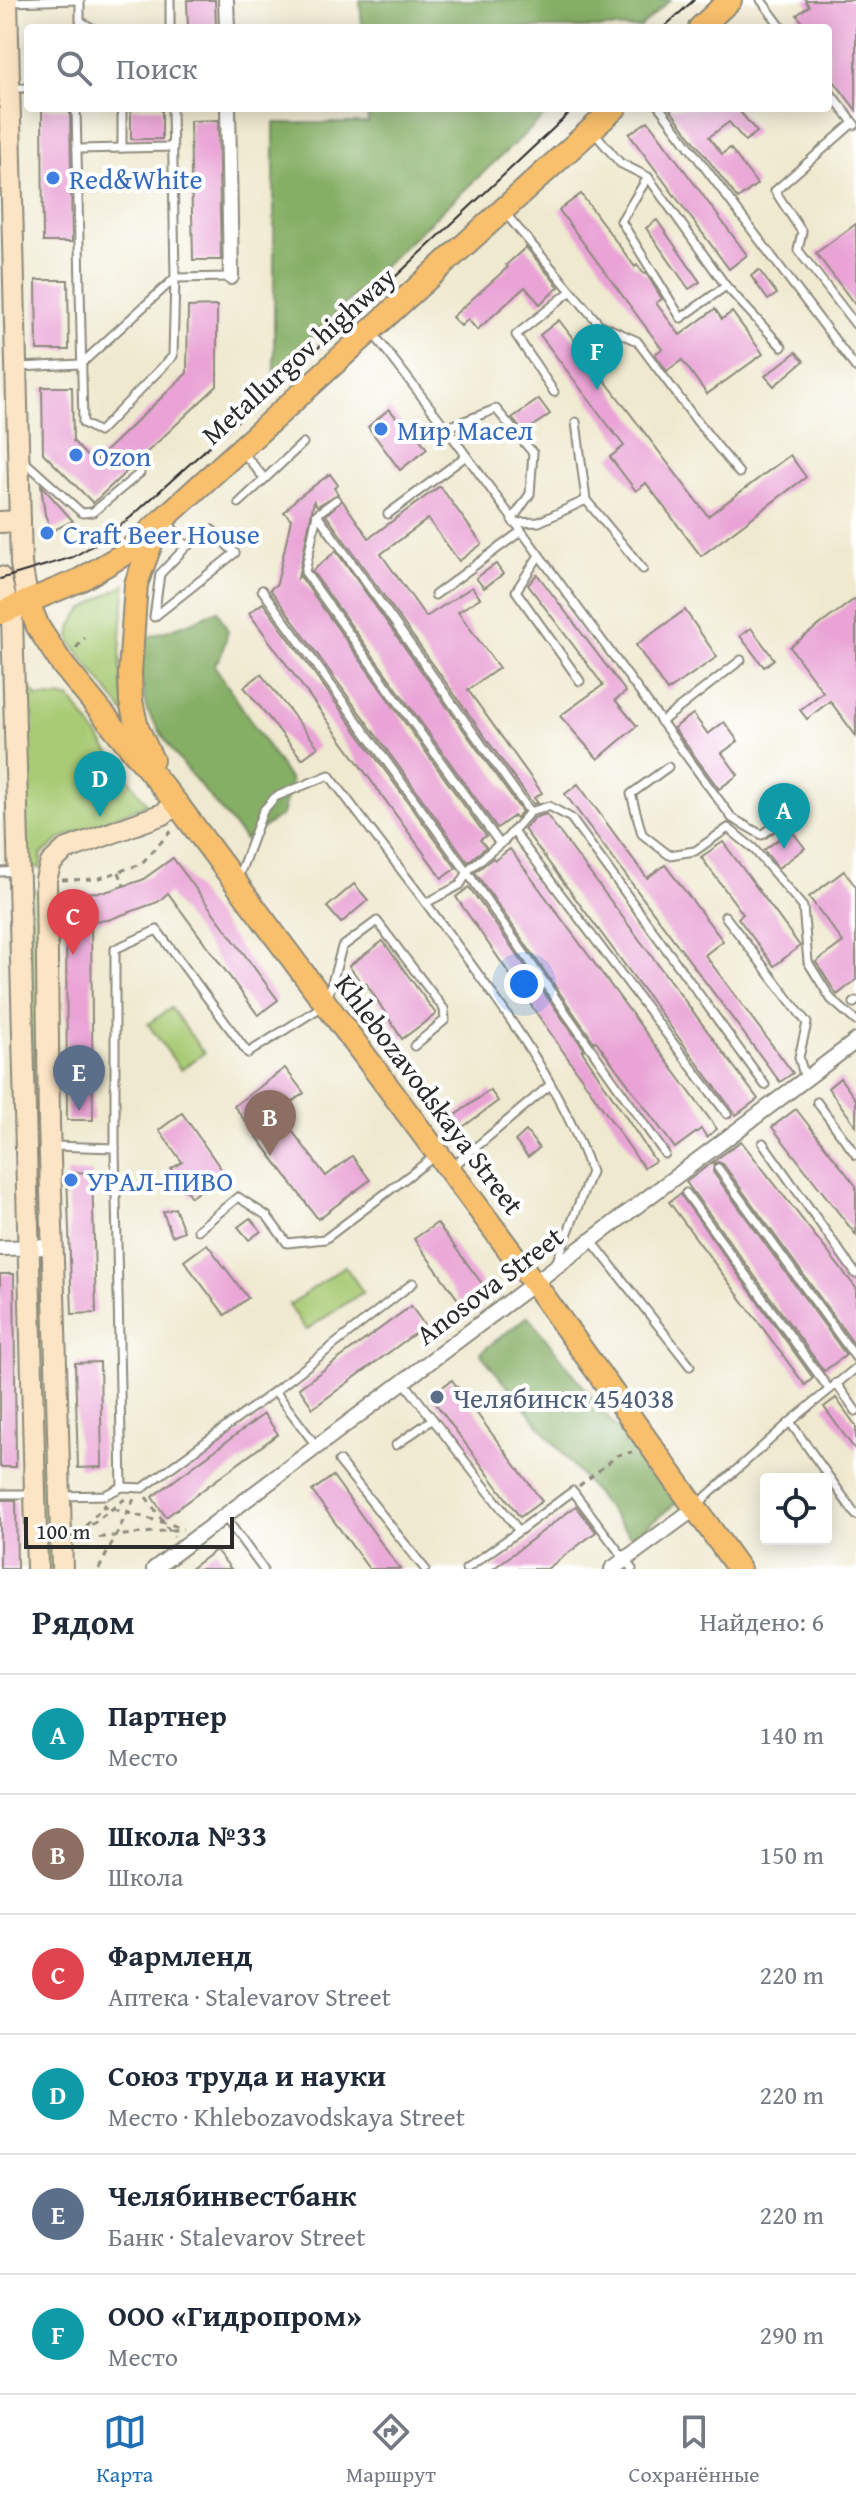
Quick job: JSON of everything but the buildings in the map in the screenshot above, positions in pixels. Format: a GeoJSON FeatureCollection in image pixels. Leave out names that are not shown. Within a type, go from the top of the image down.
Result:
{"type":"FeatureCollection","features":[{"type":"Feature","properties":{"kind":"main road"},"geometry":{"type":"LineString","coordinates":[[704,24],[730,0]]}},
{"type":"Feature","properties":{"kind":"main road","name":"Metallurgov highway"},"geometry":{"type":"LineString","coordinates":[[12,610],[105,568],[126,553],[611,112]]}},
{"type":"Feature","properties":{"kind":"main road"},"geometry":{"type":"LineString","coordinates":[[162,520],[136,584],[130,673],[131,701],[137,728],[171,797]]}},
{"type":"Feature","properties":{"kind":"main road","name":"Khlebozavodskaya Street"},"geometry":{"type":"LineString","coordinates":[[12,610],[38,627],[69,656],[534,1283],[739,1569]]}},
{"type":"Feature","properties":{"kind":"street"},"geometry":{"type":"LineString","coordinates":[[226,0],[227,24]]}},
{"type":"Feature","properties":{"kind":"street"},"geometry":{"type":"LineString","coordinates":[[7,1],[19,88],[7,257],[19,456],[10,521],[21,564],[12,610],[10,871],[29,1247],[37,1569]]}},
{"type":"Feature","properties":{"kind":"street"},"geometry":{"type":"LineString","coordinates":[[228,112],[231,277]]}},
{"type":"Feature","properties":{"kind":"street"},"geometry":{"type":"LineString","coordinates":[[0,577],[12,610]]}},
{"type":"Feature","properties":{"kind":"street"},"geometry":{"type":"LineString","coordinates":[[62,1569],[64,1496],[50,1146],[51,863],[59,853],[163,814],[171,797]]}},
{"type":"Feature","properties":{"kind":"street"},"geometry":{"type":"LineString","coordinates":[[10,871],[38,873],[52,879]]}},
{"type":"Feature","properties":{"kind":"street","name":"Anosova Street"},"geometry":{"type":"LineString","coordinates":[[154,1569],[856,1041]]}},
{"type":"Feature","properties":{"kind":"street"},"geometry":{"type":"LineString","coordinates":[[0,1248],[53,1247]]}},
{"type":"Feature","properties":{"kind":"street"},"geometry":{"type":"LineString","coordinates":[[612,1569],[629,1564],[694,1509]]}},
{"type":"Feature","properties":{"kind":"lane"},"geometry":{"type":"LineString","coordinates":[[7,1],[79,0],[80,21],[85,24]]}},
{"type":"Feature","properties":{"kind":"lane"},"geometry":{"type":"LineString","coordinates":[[170,0],[170,24]]}},
{"type":"Feature","properties":{"kind":"lane"},"geometry":{"type":"LineString","coordinates":[[761,0],[779,24]]}},
{"type":"Feature","properties":{"kind":"lane"},"geometry":{"type":"LineString","coordinates":[[832,95],[855,125],[775,191],[802,232],[798,250],[856,325]]}},
{"type":"Feature","properties":{"kind":"lane"},"geometry":{"type":"LineString","coordinates":[[76,112],[83,423],[99,432],[173,356],[172,112]]}},
{"type":"Feature","properties":{"kind":"lane"},"geometry":{"type":"LineString","coordinates":[[122,112],[122,148]]}},
{"type":"Feature","properties":{"kind":"lane"},"geometry":{"type":"LineString","coordinates":[[663,112],[856,368]]}},
{"type":"Feature","properties":{"kind":"lane"},"geometry":{"type":"LineString","coordinates":[[592,129],[620,163],[648,177],[726,286],[782,347]]}},
{"type":"Feature","properties":{"kind":"lane"},"geometry":{"type":"LineString","coordinates":[[77,149],[173,147]]}},
{"type":"Feature","properties":{"kind":"lane"},"geometry":{"type":"LineString","coordinates":[[648,177],[621,221],[681,318],[726,286]]}},
{"type":"Feature","properties":{"kind":"lane"},"geometry":{"type":"LineString","coordinates":[[504,211],[599,324],[637,341],[739,473]]}},
{"type":"Feature","properties":{"kind":"lane"},"geometry":{"type":"LineString","coordinates":[[16,367],[81,364],[175,278],[231,277]]}},
{"type":"Feature","properties":{"kind":"lane"},"geometry":{"type":"LineString","coordinates":[[554,392],[516,335],[571,291]]}},
{"type":"Feature","properties":{"kind":"lane"},"geometry":{"type":"LineString","coordinates":[[370,330],[446,428],[732,818],[762,835],[800,807]]}},
{"type":"Feature","properties":{"kind":"lane"},"geometry":{"type":"LineString","coordinates":[[446,428],[496,409],[533,453],[530,494],[513,522]]}},
{"type":"Feature","properties":{"kind":"lane"},"geometry":{"type":"LineString","coordinates":[[576,422],[586,500],[643,569]]}},
{"type":"Feature","properties":{"kind":"lane"},"geometry":{"type":"LineString","coordinates":[[239,503],[303,443]]}},
{"type":"Feature","properties":{"kind":"lane"},"geometry":{"type":"LineString","coordinates":[[240,448],[264,478]]}},
{"type":"Feature","properties":{"kind":"lane"},"geometry":{"type":"LineString","coordinates":[[19,456],[82,513],[93,512],[140,473]]}},
{"type":"Feature","properties":{"kind":"lane"},"geometry":{"type":"LineString","coordinates":[[388,514],[466,456]]}},
{"type":"Feature","properties":{"kind":"lane"},"geometry":{"type":"LineString","coordinates":[[336,500],[317,514],[305,572],[500,844]]}},
{"type":"Feature","properties":{"kind":"lane"},"geometry":{"type":"LineString","coordinates":[[513,522],[539,522],[586,500]]}},
{"type":"Feature","properties":{"kind":"lane"},"geometry":{"type":"LineString","coordinates":[[317,514],[530,812]]}},
{"type":"Feature","properties":{"kind":"lane"},"geometry":{"type":"LineString","coordinates":[[162,520],[186,547]]}},
{"type":"Feature","properties":{"kind":"lane"},"geometry":{"type":"LineString","coordinates":[[212,530],[235,553],[154,617],[160,574],[186,547],[212,530]]}},
{"type":"Feature","properties":{"kind":"lane"},"geometry":{"type":"LineString","coordinates":[[435,595],[520,532]]}},
{"type":"Feature","properties":{"kind":"lane"},"geometry":{"type":"LineString","coordinates":[[538,557],[516,591],[580,681]]}},
{"type":"Feature","properties":{"kind":"lane"},"geometry":{"type":"LineString","coordinates":[[262,590],[467,872],[665,1154]]}},
{"type":"Feature","properties":{"kind":"lane"},"geometry":{"type":"LineString","coordinates":[[661,722],[741,660]]}},
{"type":"Feature","properties":{"kind":"lane"},"geometry":{"type":"LineString","coordinates":[[668,767],[631,794],[642,834],[669,855],[695,851],[728,828],[753,848],[803,907],[808,962],[831,999],[856,1021]]}},
{"type":"Feature","properties":{"kind":"lane"},"geometry":{"type":"LineString","coordinates":[[236,883],[263,811],[275,797],[329,775],[516,1028],[576,1129],[591,1172],[555,1267]]}},
{"type":"Feature","properties":{"kind":"lane"},"geometry":{"type":"LineString","coordinates":[[426,903],[460,885],[467,872],[500,844],[530,812],[549,806],[571,818],[765,1085]]}},
{"type":"Feature","properties":{"kind":"lane"},"geometry":{"type":"LineString","coordinates":[[513,831],[727,1114]]}},
{"type":"Feature","properties":{"kind":"lane"},"geometry":{"type":"LineString","coordinates":[[725,916],[807,1023],[799,1057],[805,1079]]}},
{"type":"Feature","properties":{"kind":"lane"},"geometry":{"type":"LineString","coordinates":[[122,1487],[115,1148],[115,949],[157,930],[248,1053],[326,1004],[342,947],[377,921],[444,1009],[445,1020],[414,1046]]}},
{"type":"Feature","properties":{"kind":"lane"},"geometry":{"type":"LineString","coordinates":[[198,1230],[238,1197],[267,1216],[287,1243],[325,1239],[443,1162],[550,1085]]}},
{"type":"Feature","properties":{"kind":"lane"},"geometry":{"type":"LineString","coordinates":[[817,1102],[856,1155]]}},
{"type":"Feature","properties":{"kind":"lane"},"geometry":{"type":"LineString","coordinates":[[763,1143],[856,1274]]}},
{"type":"Feature","properties":{"kind":"lane"},"geometry":{"type":"LineString","coordinates":[[50,1146],[115,1148]]}},
{"type":"Feature","properties":{"kind":"lane"},"geometry":{"type":"LineString","coordinates":[[718,1168],[856,1358]]}},
{"type":"Feature","properties":{"kind":"lane"},"geometry":{"type":"LineString","coordinates":[[686,1193],[832,1386],[856,1411]]}},
{"type":"Feature","properties":{"kind":"lane"},"geometry":{"type":"LineString","coordinates":[[591,1240],[690,1366]]}},
{"type":"Feature","properties":{"kind":"lane"},"geometry":{"type":"LineString","coordinates":[[64,1496],[105,1495],[122,1487],[143,1488],[275,1391],[413,1283]]}},
{"type":"Feature","properties":{"kind":"lane"},"geometry":{"type":"LineString","coordinates":[[694,1509],[790,1422],[856,1368]]}},
{"type":"Feature","properties":{"kind":"lane"},"geometry":{"type":"LineString","coordinates":[[404,1382],[519,1531]]}},
{"type":"Feature","properties":{"kind":"lane"},"geometry":{"type":"LineString","coordinates":[[275,1391],[317,1447]]}},
{"type":"Feature","properties":{"kind":"lane"},"geometry":{"type":"LineString","coordinates":[[396,1445],[433,1419]]}},
{"type":"Feature","properties":{"kind":"lane"},"geometry":{"type":"LineString","coordinates":[[790,1422],[856,1515]]}},
{"type":"Feature","properties":{"kind":"lane"},"geometry":{"type":"LineString","coordinates":[[339,1461],[425,1569]]}},
{"type":"Feature","properties":{"kind":"lane"},"geometry":{"type":"LineString","coordinates":[[466,1569],[573,1491],[629,1564]]}},
{"type":"Feature","properties":{"kind":"lane"},"geometry":{"type":"LineString","coordinates":[[0,1494],[35,1494]]}},
{"type":"Feature","properties":{"kind":"lane"},"geometry":{"type":"LineString","coordinates":[[224,1516],[263,1569]]}},
{"type":"Feature","properties":{"kind":"path"},"geometry":{"type":"LineString","coordinates":[[69,656],[85,638]]}},
{"type":"Feature","properties":{"kind":"path"},"geometry":{"type":"LineString","coordinates":[[52,879],[97,879],[141,864],[174,828]]}},
{"type":"Feature","properties":{"kind":"path"},"geometry":{"type":"LineString","coordinates":[[119,872],[124,886]]}},
{"type":"Feature","properties":{"kind":"path"},"geometry":{"type":"LineString","coordinates":[[573,1491],[618,1455],[644,1450]]}},
{"type":"Feature","properties":{"kind":"path"},"geometry":{"type":"LineString","coordinates":[[72,1540],[122,1487]]}},
{"type":"Feature","properties":{"kind":"path"},"geometry":{"type":"LineString","coordinates":[[72,1540],[139,1488]]}},
{"type":"Feature","properties":{"kind":"path"},"geometry":{"type":"LineString","coordinates":[[99,1569],[139,1488]]}},
{"type":"Feature","properties":{"kind":"path"},"geometry":{"type":"LineString","coordinates":[[139,1488],[174,1537]]}},
{"type":"Feature","properties":{"kind":"path"},"geometry":{"type":"LineString","coordinates":[[64,1496],[201,1533]]}},
{"type":"Feature","properties":{"kind":"path"},"geometry":{"type":"LineString","coordinates":[[72,1540],[185,1529]]}},
{"type":"Feature","properties":{"kind":"green space"},"geometry":{"type":"Polygon","coordinates":[[[360,0],[670,0],[644,24],[362,24],[360,0]]]}},
{"type":"Feature","properties":{"kind":"green space"},"geometry":{"type":"Polygon","coordinates":[[[367,112],[549,112],[417,234],[274,374],[274,123],[368,123],[367,112]]]}},
{"type":"Feature","properties":{"kind":"green space"},"geometry":{"type":"Polygon","coordinates":[[[126,584],[121,669],[129,719],[71,642],[71,631],[80,614],[97,600],[126,584]]]}},
{"type":"Feature","properties":{"kind":"green space"},"geometry":{"type":"Polygon","coordinates":[[[217,610],[228,631],[221,656],[214,665],[291,782],[282,815],[245,840],[175,755],[147,711],[141,679],[140,640],[217,610]]]}},
{"type":"Feature","properties":{"kind":"green space"},"geometry":{"type":"Polygon","coordinates":[[[22,682],[38,697],[70,698],[147,804],[60,839],[41,855],[41,868],[25,867],[22,682]]]}},
{"type":"Feature","properties":{"kind":"green space"},"geometry":{"type":"Polygon","coordinates":[[[30,889],[39,889],[44,1241],[35,1241],[30,1237],[30,889]]]}},
{"type":"Feature","properties":{"kind":"green space"},"geometry":{"type":"Polygon","coordinates":[[[171,1008],[204,1053],[181,1070],[148,1024],[171,1008]]]}},
{"type":"Feature","properties":{"kind":"green space"},"geometry":{"type":"Polygon","coordinates":[[[35,1262],[47,1262],[54,1569],[39,1569],[35,1262]]]}},
{"type":"Feature","properties":{"kind":"green space"},"geometry":{"type":"Polygon","coordinates":[[[345,1266],[363,1292],[306,1330],[289,1305],[345,1266]]]}},
{"type":"Feature","properties":{"kind":"green space"},"geometry":{"type":"Polygon","coordinates":[[[528,1316],[676,1503],[632,1538],[480,1353],[528,1316]]]}},
{"type":"Feature","properties":{"kind":"tram line"},"geometry":{"type":"LineString","coordinates":[[667,24],[694,0]]}},
{"type":"Feature","properties":{"kind":"tram line"},"geometry":{"type":"LineString","coordinates":[[0,579],[73,557],[99,542],[131,517],[360,310],[571,112]]}},
{"type":"Feature","properties":{"kind":"place","name":"Red&White"},"geometry":{"type":"Point","coordinates":[53,178]}},
{"type":"Feature","properties":{"kind":"place","name":"ООО «Гидропром»"},"geometry":{"type":"Point","coordinates":[597,390]}},
{"type":"Feature","properties":{"kind":"place","name":"Мир Масел"},"geometry":{"type":"Point","coordinates":[381,429]}},
{"type":"Feature","properties":{"kind":"place","name":"Ozon"},"geometry":{"type":"Point","coordinates":[76,455]}},
{"type":"Feature","properties":{"kind":"place","name":"Craft Beer House"},"geometry":{"type":"Point","coordinates":[47,533]}},
{"type":"Feature","properties":{"kind":"place","name":"Союз труда и науки"},"geometry":{"type":"Point","coordinates":[100,817]}},
{"type":"Feature","properties":{"kind":"place","name":"Партнер"},"geometry":{"type":"Point","coordinates":[784,849]}},
{"type":"Feature","properties":{"kind":"place","name":"Фармленд"},"geometry":{"type":"Point","coordinates":[73,955]}},
{"type":"Feature","properties":{"kind":"place","name":"Челябинвестбанк"},"geometry":{"type":"Point","coordinates":[79,1111]}},
{"type":"Feature","properties":{"kind":"place","name":"Школа №33"},"geometry":{"type":"Point","coordinates":[270,1156]}},
{"type":"Feature","properties":{"kind":"place","name":"УРАЛ-ПИВО"},"geometry":{"type":"Point","coordinates":[71,1180]}},
{"type":"Feature","properties":{"kind":"place","name":"Челябинск 454038"},"geometry":{"type":"Point","coordinates":[437,1397]}}]}
